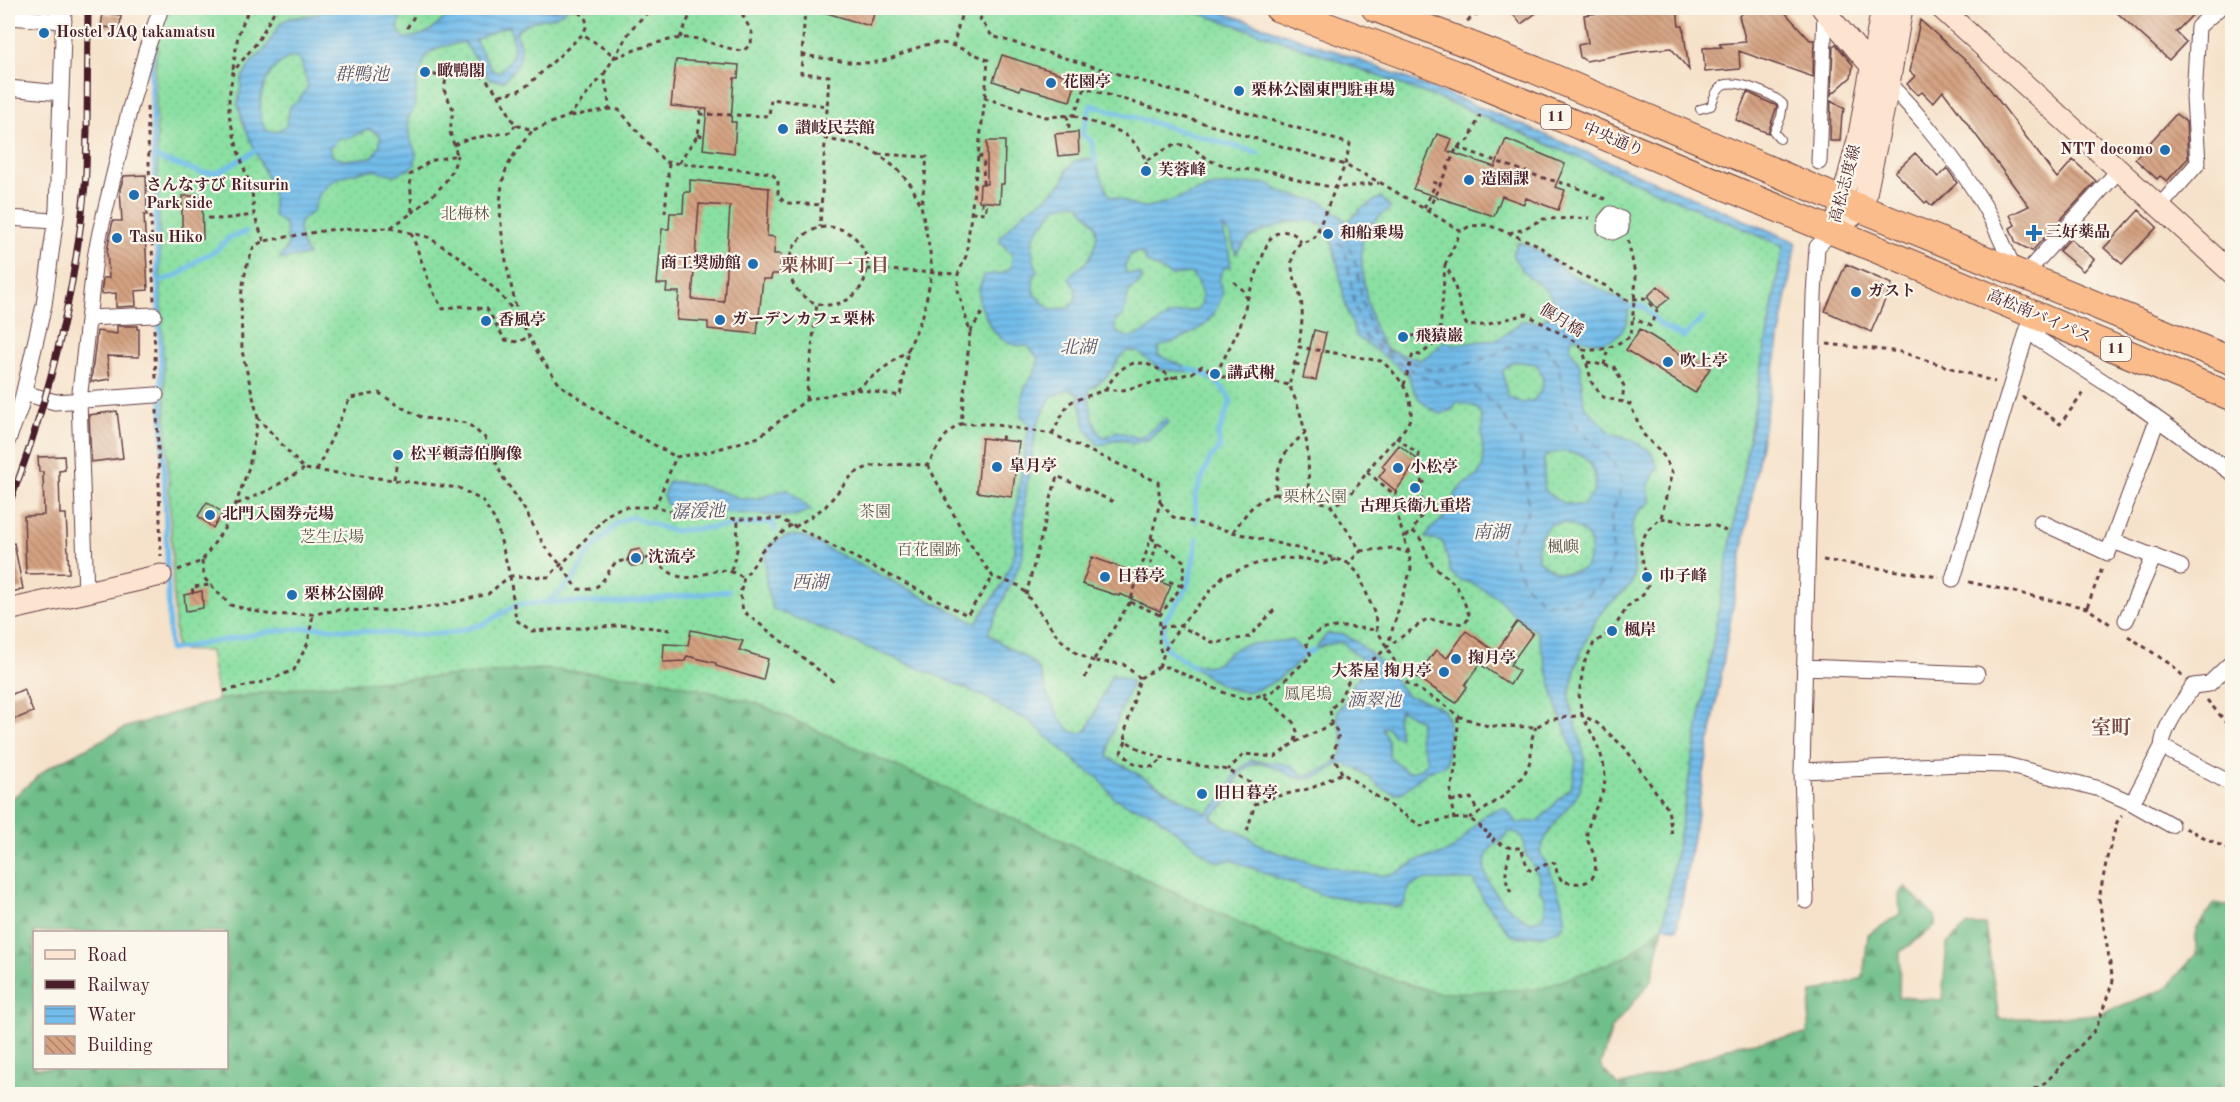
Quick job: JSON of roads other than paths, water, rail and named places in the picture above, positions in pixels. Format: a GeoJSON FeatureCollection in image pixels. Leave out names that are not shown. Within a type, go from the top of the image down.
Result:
{"type":"FeatureCollection","features":[{"type":"Feature","properties":{"kind":"highway","name":"中央通り"},"geometry":{"type":"LineString","coordinates":[[1278,8],[1455,74],[1879,250]]}},
{"type":"Feature","properties":{"kind":"highway","name":"11"},"geometry":{"type":"LineString","coordinates":[[1375,8],[1568,84],[1853,204]]}},
{"type":"Feature","properties":{"kind":"highway","name":"高松南バイパス"},"geometry":{"type":"LineString","coordinates":[[1853,204],[2232,361]]}},
{"type":"Feature","properties":{"kind":"highway","name":"高松南バイパス"},"geometry":{"type":"LineString","coordinates":[[1879,250],[2232,397]]}},
{"type":"Feature","properties":{"kind":"main road","name":"高松志度線"},"geometry":{"type":"LineString","coordinates":[[1853,204],[1858,140],[1882,8]]}},
{"type":"Feature","properties":{"kind":"main road","name":"高松志度線"},"geometry":{"type":"LineString","coordinates":[[1833,230],[1853,204],[1889,84],[1902,8]]}},
{"type":"Feature","properties":{"kind":"main road"},"geometry":{"type":"LineString","coordinates":[[1941,8],[2232,273]]}},
{"type":"Feature","properties":{"kind":"main road"},"geometry":{"type":"LineString","coordinates":[[1824,10],[1871,66]]}},
{"type":"Feature","properties":{"kind":"main road"},"geometry":{"type":"LineString","coordinates":[[8,610],[168,574]]}},
{"type":"Feature","properties":{"kind":"street"},"geometry":{"type":"LineString","coordinates":[[86,592],[79,401],[88,318],[100,232],[146,51],[161,8]]}},
{"type":"Feature","properties":{"kind":"street"},"geometry":{"type":"LineString","coordinates":[[2159,207],[2198,163],[2194,98],[2198,27],[2217,9]]}},
{"type":"Feature","properties":{"kind":"street"},"geometry":{"type":"LineString","coordinates":[[1819,162],[1824,10]]}},
{"type":"Feature","properties":{"kind":"street"},"geometry":{"type":"LineString","coordinates":[[8,16],[64,14],[55,221],[44,304],[8,440]]}},
{"type":"Feature","properties":{"kind":"street"},"geometry":{"type":"LineString","coordinates":[[1889,84],[1902,97],[1971,184],[2019,272],[2119,170]]}},
{"type":"Feature","properties":{"kind":"street"},"geometry":{"type":"LineString","coordinates":[[8,88],[61,93]]}},
{"type":"Feature","properties":{"kind":"street"},"geometry":{"type":"LineString","coordinates":[[8,218],[55,221]]}},
{"type":"Feature","properties":{"kind":"street"},"geometry":{"type":"LineString","coordinates":[[1606,220],[1605,228],[1613,232],[1621,228]]}},
{"type":"Feature","properties":{"kind":"street"},"geometry":{"type":"LineString","coordinates":[[1806,901],[1802,771],[1817,247],[1833,230]]}},
{"type":"Feature","properties":{"kind":"street"},"geometry":{"type":"LineString","coordinates":[[88,318],[154,315]]}},
{"type":"Feature","properties":{"kind":"street"},"geometry":{"type":"LineString","coordinates":[[2032,315],[2038,339],[2124,395],[2232,474]]}},
{"type":"Feature","properties":{"kind":"street"},"geometry":{"type":"LineString","coordinates":[[1953,579],[2032,315]]}},
{"type":"Feature","properties":{"kind":"street"},"geometry":{"type":"LineString","coordinates":[[17,404],[156,395]]}},
{"type":"Feature","properties":{"kind":"street"},"geometry":{"type":"LineString","coordinates":[[2111,547],[2157,420]]}},
{"type":"Feature","properties":{"kind":"street"},"geometry":{"type":"LineString","coordinates":[[2041,522],[2111,547],[2154,556],[2181,567]]}},
{"type":"Feature","properties":{"kind":"street"},"geometry":{"type":"LineString","coordinates":[[2122,627],[2154,556]]}},
{"type":"Feature","properties":{"kind":"street"},"geometry":{"type":"LineString","coordinates":[[2132,803],[2162,747],[2162,739],[2169,725],[2193,686],[2209,684],[2232,662]]}},
{"type":"Feature","properties":{"kind":"street"},"geometry":{"type":"LineString","coordinates":[[1804,667],[1977,674]]}},
{"type":"Feature","properties":{"kind":"street"},"geometry":{"type":"LineString","coordinates":[[2162,747],[2232,783]]}},
{"type":"Feature","properties":{"kind":"street"},"geometry":{"type":"LineString","coordinates":[[1802,771],[1962,764],[2006,765],[2100,789],[2132,803],[2170,825]]}},
{"type":"Feature","properties":{"kind":"lane"},"geometry":{"type":"LineString","coordinates":[[1700,109],[1711,106],[1716,91],[1722,86],[1732,84],[1748,86],[1783,104],[1781,117],[1774,132],[1780,139]]}},
{"type":"Feature","properties":{"kind":"water","name":"群鴨池"},"geometry":{"type":"Polygon","coordinates":[[[324,8],[402,8],[398,29],[404,38],[426,33],[443,20],[452,8],[556,10],[568,8],[556,16],[530,22],[516,32],[521,50],[519,63],[504,81],[490,80],[464,42],[440,47],[427,54],[417,80],[414,108],[408,119],[409,136],[416,153],[415,164],[410,169],[395,175],[373,170],[363,171],[331,182],[319,195],[313,211],[301,221],[299,228],[301,242],[308,255],[279,260],[288,246],[285,224],[274,216],[272,190],[242,120],[238,104],[242,78],[252,61],[264,51],[281,22],[291,18],[319,14],[324,8]],[[509,25],[475,40],[493,71],[499,72],[512,56],[514,45],[509,25]],[[295,57],[285,60],[269,76],[261,98],[262,121],[266,130],[275,132],[286,126],[290,106],[298,101],[308,87],[301,61],[295,57]],[[369,129],[349,138],[338,138],[335,145],[329,147],[332,156],[344,160],[373,157],[380,145],[380,135],[369,129]]]}},
{"type":"Feature","properties":{"kind":"water"},"geometry":{"type":"Polygon","coordinates":[[[1184,8],[1210,8],[1344,54],[1490,111],[1796,242],[1677,929],[1663,926],[1783,246],[1466,109],[1318,53],[1184,8]]]}},
{"type":"Feature","properties":{"kind":"water"},"geometry":{"type":"Polygon","coordinates":[[[1087,158],[1096,163],[1109,195],[1138,207],[1165,203],[1209,187],[1260,183],[1271,185],[1280,192],[1323,202],[1347,222],[1362,208],[1381,197],[1391,208],[1367,230],[1362,249],[1363,278],[1370,311],[1374,326],[1385,347],[1420,360],[1445,341],[1454,345],[1499,339],[1522,321],[1539,322],[1554,313],[1550,294],[1525,273],[1512,254],[1519,242],[1572,275],[1628,304],[1628,318],[1617,336],[1604,342],[1572,337],[1570,349],[1580,364],[1584,405],[1610,432],[1632,440],[1650,451],[1658,467],[1648,486],[1651,502],[1640,510],[1634,519],[1632,528],[1635,569],[1633,580],[1628,588],[1597,618],[1582,649],[1571,687],[1570,702],[1584,755],[1583,777],[1576,797],[1553,826],[1540,852],[1563,906],[1565,921],[1560,929],[1544,935],[1520,937],[1511,935],[1483,899],[1473,880],[1424,880],[1410,886],[1403,906],[1394,907],[1320,894],[1231,860],[1214,861],[1151,812],[1130,806],[1114,798],[1097,776],[1088,772],[1028,720],[938,676],[773,609],[766,578],[767,547],[787,536],[802,536],[976,623],[1002,585],[1015,552],[1014,521],[1029,423],[1021,416],[1022,396],[1039,360],[1028,346],[1005,341],[996,333],[979,304],[979,289],[984,275],[1000,274],[1010,269],[1013,255],[1001,243],[1000,237],[1025,211],[1046,198],[1063,182],[1067,169],[1075,161],[1087,158]],[[1074,203],[1055,209],[1039,228],[1032,245],[1038,271],[1033,277],[1034,294],[1050,309],[1069,308],[1076,299],[1076,290],[1069,278],[1087,261],[1096,237],[1095,225],[1080,205],[1074,203]],[[1294,221],[1254,236],[1236,254],[1230,235],[1223,227],[1231,268],[1225,267],[1220,277],[1223,292],[1214,314],[1200,329],[1159,347],[1158,355],[1187,368],[1189,372],[1159,369],[1138,352],[1127,351],[1107,376],[1089,389],[1092,414],[1101,436],[1107,437],[1117,431],[1139,438],[1166,418],[1169,422],[1147,440],[1131,444],[1119,440],[1098,445],[1086,429],[1078,394],[1069,389],[1051,397],[1037,425],[1025,495],[1023,557],[988,633],[1032,662],[1042,676],[1048,696],[1061,720],[1074,733],[1082,733],[1088,728],[1112,674],[1132,682],[1110,739],[1108,757],[1206,813],[1228,794],[1235,773],[1252,760],[1291,765],[1303,775],[1309,775],[1330,766],[1340,757],[1343,741],[1337,716],[1338,710],[1347,699],[1351,687],[1368,665],[1342,642],[1314,650],[1327,634],[1344,634],[1384,665],[1407,696],[1421,699],[1444,710],[1449,723],[1447,763],[1428,771],[1403,792],[1395,794],[1383,789],[1358,769],[1341,763],[1320,775],[1307,779],[1292,776],[1262,763],[1254,764],[1242,771],[1228,801],[1211,817],[1222,825],[1276,852],[1345,870],[1386,875],[1422,859],[1446,853],[1454,848],[1481,819],[1497,809],[1506,809],[1517,823],[1538,821],[1571,787],[1576,761],[1557,707],[1537,632],[1514,615],[1498,598],[1472,583],[1460,580],[1451,573],[1443,542],[1426,538],[1431,528],[1445,515],[1459,489],[1475,478],[1482,468],[1484,458],[1481,414],[1474,407],[1457,403],[1452,410],[1441,414],[1434,411],[1415,393],[1408,374],[1356,336],[1345,303],[1329,233],[1325,226],[1313,221],[1294,221]],[[1139,252],[1131,254],[1125,266],[1126,273],[1142,275],[1142,278],[1129,291],[1123,317],[1115,323],[1115,330],[1122,335],[1136,336],[1169,316],[1196,309],[1202,302],[1201,291],[1190,273],[1172,276],[1146,262],[1144,255],[1139,252]],[[1513,361],[1503,371],[1507,396],[1522,403],[1534,400],[1543,383],[1536,364],[1513,361]],[[1563,451],[1544,458],[1544,489],[1562,502],[1583,505],[1593,493],[1596,478],[1591,465],[1582,455],[1563,451]],[[1566,523],[1550,524],[1538,544],[1538,560],[1554,571],[1570,573],[1584,569],[1591,546],[1587,535],[1582,531],[1566,523]],[[1400,710],[1397,719],[1400,737],[1394,736],[1388,728],[1382,727],[1388,741],[1389,756],[1407,772],[1419,769],[1427,760],[1419,738],[1420,721],[1400,710]],[[1509,832],[1489,851],[1485,862],[1489,883],[1503,902],[1521,917],[1530,922],[1542,918],[1545,899],[1540,890],[1540,878],[1525,853],[1523,839],[1518,833],[1509,832]]]}},
{"type":"Feature","properties":{"kind":"water"},"geometry":{"type":"Polygon","coordinates":[[[669,481],[689,483],[743,499],[756,499],[787,489],[811,510],[792,517],[681,509],[666,504],[663,495],[669,481]]]}},
{"type":"Feature","properties":{"kind":"water"},"geometry":{"type":"Polygon","coordinates":[[[1292,640],[1307,654],[1276,680],[1250,691],[1223,686],[1189,663],[1205,666],[1217,664],[1227,654],[1242,645],[1292,640]]]}},
{"type":"Feature","properties":{"kind":"waterway"},"geometry":{"type":"LineString","coordinates":[[153,49],[151,70],[170,650],[268,632],[314,627],[412,635],[452,633],[483,624],[516,605],[549,602],[616,603],[729,591]]}},
{"type":"Feature","properties":{"kind":"waterway"},"geometry":{"type":"LineString","coordinates":[[1096,163],[1091,141],[1082,134],[1091,105],[1258,153]]}},
{"type":"Feature","properties":{"kind":"waterway"},"geometry":{"type":"LineString","coordinates":[[154,157],[203,173],[219,172],[255,151]]}},
{"type":"Feature","properties":{"kind":"waterway"},"geometry":{"type":"LineString","coordinates":[[158,282],[180,274],[202,257],[214,252],[230,237],[246,232]]}},
{"type":"Feature","properties":{"kind":"waterway"},"geometry":{"type":"LineString","coordinates":[[1629,307],[1643,306],[1661,325],[1683,337],[1703,318]]}},
{"type":"Feature","properties":{"kind":"waterway"},"geometry":{"type":"LineString","coordinates":[[1187,368],[1213,379],[1222,387],[1231,401],[1218,435],[1220,448],[1210,458],[1195,496],[1196,521]]}},
{"type":"Feature","properties":{"kind":"waterway","name":"潺湲池"},"geometry":{"type":"LineString","coordinates":[[549,602],[574,579],[589,552],[618,522],[631,517],[673,531],[773,522],[775,530]]}},
{"type":"Feature","properties":{"kind":"waterway"},"geometry":{"type":"LineString","coordinates":[[1193,666],[1166,648],[1163,628],[1168,615],[1188,584],[1197,539]]}},
{"type":"Feature","properties":{"kind":"waterway"},"geometry":{"type":"LineString","coordinates":[[1302,656],[1314,650]]}},
{"type":"Feature","properties":{"kind":"railway"},"geometry":{"type":"LineString","coordinates":[[8,507],[36,429],[58,349],[74,268],[86,172],[88,8]]}},
{"type":"Feature","properties":{"kind":"place","name":"Hostel JAQ takamatsu"},"geometry":{"type":"Point","coordinates":[44,33]}},
{"type":"Feature","properties":{"kind":"place","name":"瞰鴨閣"},"geometry":{"type":"Point","coordinates":[425,72]}},
{"type":"Feature","properties":{"kind":"place","name":"花園亭"},"geometry":{"type":"Point","coordinates":[1051,83]}},
{"type":"Feature","properties":{"kind":"place","name":"栗林公園東門駐車場"},"geometry":{"type":"Point","coordinates":[1239,91]}},
{"type":"Feature","properties":{"kind":"place","name":"讃岐民芸館"},"geometry":{"type":"Point","coordinates":[783,129]}},
{"type":"Feature","properties":{"kind":"place","name":"NTT docomo"},"geometry":{"type":"Point","coordinates":[2165,150]}},
{"type":"Feature","properties":{"kind":"place","name":"芙蓉峰"},"geometry":{"type":"Point","coordinates":[1146,171]}},
{"type":"Feature","properties":{"kind":"place","name":"造園課"},"geometry":{"type":"Point","coordinates":[1469,180]}},
{"type":"Feature","properties":{"kind":"place","name":"さんなすび Ritsurin Park side"},"geometry":{"type":"Point","coordinates":[134,195]}},
{"type":"Feature","properties":{"kind":"place","name":"三好薬品"},"geometry":{"type":"Point","coordinates":[2034,233]}},
{"type":"Feature","properties":{"kind":"place","name":"和船乗場"},"geometry":{"type":"Point","coordinates":[1328,234]}},
{"type":"Feature","properties":{"kind":"place","name":"Tasu Hiko"},"geometry":{"type":"Point","coordinates":[117,238]}},
{"type":"Feature","properties":{"kind":"place","name":"商工奨励館"},"geometry":{"type":"Point","coordinates":[753,264]}},
{"type":"Feature","properties":{"kind":"place","name":"ガスト"},"geometry":{"type":"Point","coordinates":[1856,292]}},
{"type":"Feature","properties":{"kind":"place","name":"ガーデンカフェ栗林"},"geometry":{"type":"Point","coordinates":[720,320]}},
{"type":"Feature","properties":{"kind":"place","name":"香風亭"},"geometry":{"type":"Point","coordinates":[486,321]}},
{"type":"Feature","properties":{"kind":"place","name":"飛猿巌"},"geometry":{"type":"Point","coordinates":[1403,337]}},
{"type":"Feature","properties":{"kind":"place","name":"吹上亭"},"geometry":{"type":"Point","coordinates":[1668,362]}},
{"type":"Feature","properties":{"kind":"place","name":"講武榭"},"geometry":{"type":"Point","coordinates":[1215,374]}},
{"type":"Feature","properties":{"kind":"place","name":"松平頼壽伯胸像"},"geometry":{"type":"Point","coordinates":[398,455]}},
{"type":"Feature","properties":{"kind":"place","name":"皐月亭"},"geometry":{"type":"Point","coordinates":[997,467]}},
{"type":"Feature","properties":{"kind":"place","name":"小松亭"},"geometry":{"type":"Point","coordinates":[1398,468]}},
{"type":"Feature","properties":{"kind":"place","name":"古理兵衛九重塔"},"geometry":{"type":"Point","coordinates":[1415,488]}},
{"type":"Feature","properties":{"kind":"place","name":"北門入園券売場"},"geometry":{"type":"Point","coordinates":[210,515]}},
{"type":"Feature","properties":{"kind":"place","name":"沈流亭"},"geometry":{"type":"Point","coordinates":[636,558]}},
{"type":"Feature","properties":{"kind":"place","name":"日暮亭"},"geometry":{"type":"Point","coordinates":[1105,577]}},
{"type":"Feature","properties":{"kind":"place","name":"巾子峰"},"geometry":{"type":"Point","coordinates":[1647,577]}},
{"type":"Feature","properties":{"kind":"place","name":"栗林公園碑"},"geometry":{"type":"Point","coordinates":[292,595]}},
{"type":"Feature","properties":{"kind":"place","name":"楓岸"},"geometry":{"type":"Point","coordinates":[1612,631]}},
{"type":"Feature","properties":{"kind":"place","name":"掬月亭"},"geometry":{"type":"Point","coordinates":[1456,659]}},
{"type":"Feature","properties":{"kind":"place","name":"大茶屋 掬月亭"},"geometry":{"type":"Point","coordinates":[1444,672]}},
{"type":"Feature","properties":{"kind":"place","name":"旧日暮亭"},"geometry":{"type":"Point","coordinates":[1202,794]}},
{"type":"Feature","properties":{"kind":"district","name":"栗林町一丁目"},"geometry":{"type":"Point","coordinates":[835,266]}},
{"type":"Feature","properties":{"kind":"district","name":"室町"},"geometry":{"type":"Point","coordinates":[2111,729]}},
{"type":"Feature","properties":{"kind":"park label","name":"北梅林"},"geometry":{"type":"Point","coordinates":[465,215]}},
{"type":"Feature","properties":{"kind":"park label","name":"栗林公園"},"geometry":{"type":"Point","coordinates":[1315,498]}},
{"type":"Feature","properties":{"kind":"park label","name":"茶園"},"geometry":{"type":"Point","coordinates":[875,513]}},
{"type":"Feature","properties":{"kind":"park label","name":"芝生広場"},"geometry":{"type":"Point","coordinates":[332,538]}},
{"type":"Feature","properties":{"kind":"park label","name":"楓嶼"},"geometry":{"type":"Point","coordinates":[1563,548]}},
{"type":"Feature","properties":{"kind":"park label","name":"百花園跡"},"geometry":{"type":"Point","coordinates":[929,551]}},
{"type":"Feature","properties":{"kind":"park label","name":"鳳尾塢"},"geometry":{"type":"Point","coordinates":[1308,695]}},
{"type":"Feature","properties":{"kind":"water label","name":"北湖"},"geometry":{"type":"Point","coordinates":[1078,348]}},
{"type":"Feature","properties":{"kind":"water label","name":"南湖"},"geometry":{"type":"Point","coordinates":[1491,533]}},
{"type":"Feature","properties":{"kind":"water label","name":"西湖"},"geometry":{"type":"Point","coordinates":[810,583]}},
{"type":"Feature","properties":{"kind":"water label","name":"涵翠池"},"geometry":{"type":"Point","coordinates":[1374,701]}}]}
